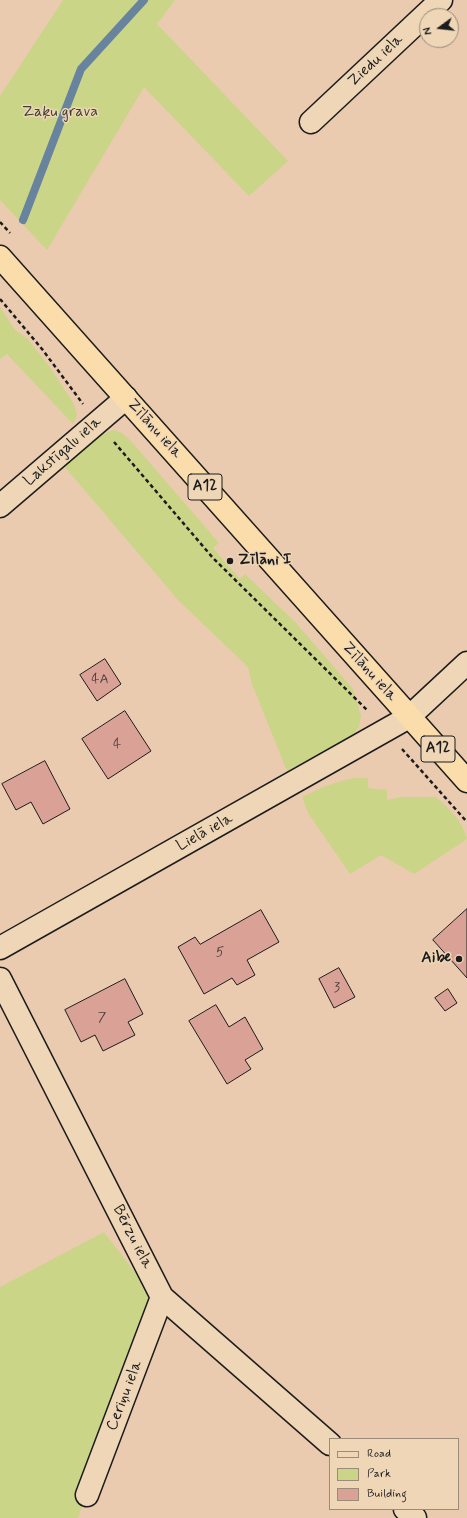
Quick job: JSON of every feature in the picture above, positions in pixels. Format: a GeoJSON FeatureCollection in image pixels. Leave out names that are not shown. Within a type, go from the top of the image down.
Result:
{"type":"FeatureCollection","features":[{"type":"Feature","properties":{"kind":"highway","name":"Zīlānu iela"},"geometry":{"type":"LineString","coordinates":[[0,257],[467,781]]}},
{"type":"Feature","properties":{"kind":"street","name":"Ziedu iela"},"geometry":{"type":"LineString","coordinates":[[311,122],[441,0]]}},
{"type":"Feature","properties":{"kind":"street","name":"Lakstīgalu iela"},"geometry":{"type":"LineString","coordinates":[[0,506],[126,398]]}},
{"type":"Feature","properties":{"kind":"street"},"geometry":{"type":"LineString","coordinates":[[409,717],[467,663]]}},
{"type":"Feature","properties":{"kind":"street","name":"Lielā iela"},"geometry":{"type":"LineString","coordinates":[[0,948],[409,717]]}},
{"type":"Feature","properties":{"kind":"street","name":"Bērzu iela"},"geometry":{"type":"LineString","coordinates":[[0,979],[162,1297],[329,1443]]}},
{"type":"Feature","properties":{"kind":"street","name":"Ceriņu iela"},"geometry":{"type":"LineString","coordinates":[[87,1495],[162,1297]]}},
{"type":"Feature","properties":{"kind":"street"},"geometry":{"type":"LineString","coordinates":[[406,1510],[415,1518]]}},
{"type":"Feature","properties":{"kind":"path"},"geometry":{"type":"LineString","coordinates":[[0,299],[42,349],[97,422],[213,558],[362,704],[467,822]]}},
{"type":"Feature","properties":{"kind":"green space","name":"Zaķu grava"},"geometry":{"type":"Polygon","coordinates":[[[63,0],[175,0],[157,24],[288,161],[249,196],[144,87],[47,250],[0,200],[0,96],[63,0]]]}},
{"type":"Feature","properties":{"kind":"green space"},"geometry":{"type":"Polygon","coordinates":[[[0,307],[15,330],[27,338],[49,366],[74,404],[77,415],[73,424],[7,354],[0,359],[0,307]]]}},
{"type":"Feature","properties":{"kind":"green space"},"geometry":{"type":"Polygon","coordinates":[[[114,430],[122,433],[131,441],[219,543],[213,548],[240,579],[245,574],[296,623],[353,689],[361,716],[359,727],[352,736],[287,771],[252,684],[248,667],[178,600],[64,466],[93,440],[106,432],[114,430]]]}},
{"type":"Feature","properties":{"kind":"green space"},"geometry":{"type":"Polygon","coordinates":[[[356,778],[368,778],[368,788],[387,790],[387,800],[402,797],[436,797],[459,821],[467,839],[414,874],[381,855],[350,874],[308,813],[302,797],[328,785],[356,778]]]}},
{"type":"Feature","properties":{"kind":"green space"},"geometry":{"type":"Polygon","coordinates":[[[104,1232],[155,1298],[78,1518],[0,1518],[0,1287],[104,1232]]]}},
{"type":"Feature","properties":{"kind":"building"},"geometry":{"type":"Polygon","coordinates":[[[105,659],[121,684],[97,701],[80,675],[105,659]]]}},
{"type":"Feature","properties":{"kind":"building"},"geometry":{"type":"Polygon","coordinates":[[[125,711],[151,751],[108,779],[82,739],[125,711]]]}},
{"type":"Feature","properties":{"kind":"building"},"geometry":{"type":"Polygon","coordinates":[[[45,761],[70,809],[43,824],[31,802],[16,810],[2,784],[45,761]]]}},
{"type":"Feature","properties":{"kind":"building","name":"Aibe"},"geometry":{"type":"Polygon","coordinates":[[[467,909],[467,978],[433,940],[467,909]]]}},
{"type":"Feature","properties":{"kind":"building"},"geometry":{"type":"Polygon","coordinates":[[[261,910],[279,942],[247,960],[255,975],[237,985],[232,978],[204,994],[178,947],[195,937],[200,944],[261,910]]]}},
{"type":"Feature","properties":{"kind":"building"},"geometry":{"type":"Polygon","coordinates":[[[339,968],[355,997],[334,1008],[319,979],[339,968]]]}},
{"type":"Feature","properties":{"kind":"building"},"geometry":{"type":"Polygon","coordinates":[[[125,979],[143,1014],[128,1022],[135,1035],[103,1051],[95,1035],[81,1042],[65,1010],[125,979]]]}},
{"type":"Feature","properties":{"kind":"building"},"geometry":{"type":"Polygon","coordinates":[[[448,989],[457,1003],[445,1011],[435,998],[448,989]]]}},
{"type":"Feature","properties":{"kind":"building"},"geometry":{"type":"Polygon","coordinates":[[[216,1005],[229,1027],[245,1017],[263,1049],[245,1060],[251,1069],[227,1084],[189,1021],[216,1005]]]}},
{"type":"Feature","properties":{"kind":"waterway"},"geometry":{"type":"LineString","coordinates":[[23,220],[81,69],[144,0]]}},
{"type":"Feature","properties":{"kind":"place","name":"Zīlāni I"},"geometry":{"type":"Point","coordinates":[230,561]}},
{"type":"Feature","properties":{"kind":"place","name":"Aibe"},"geometry":{"type":"Point","coordinates":[459,959]}}]}
